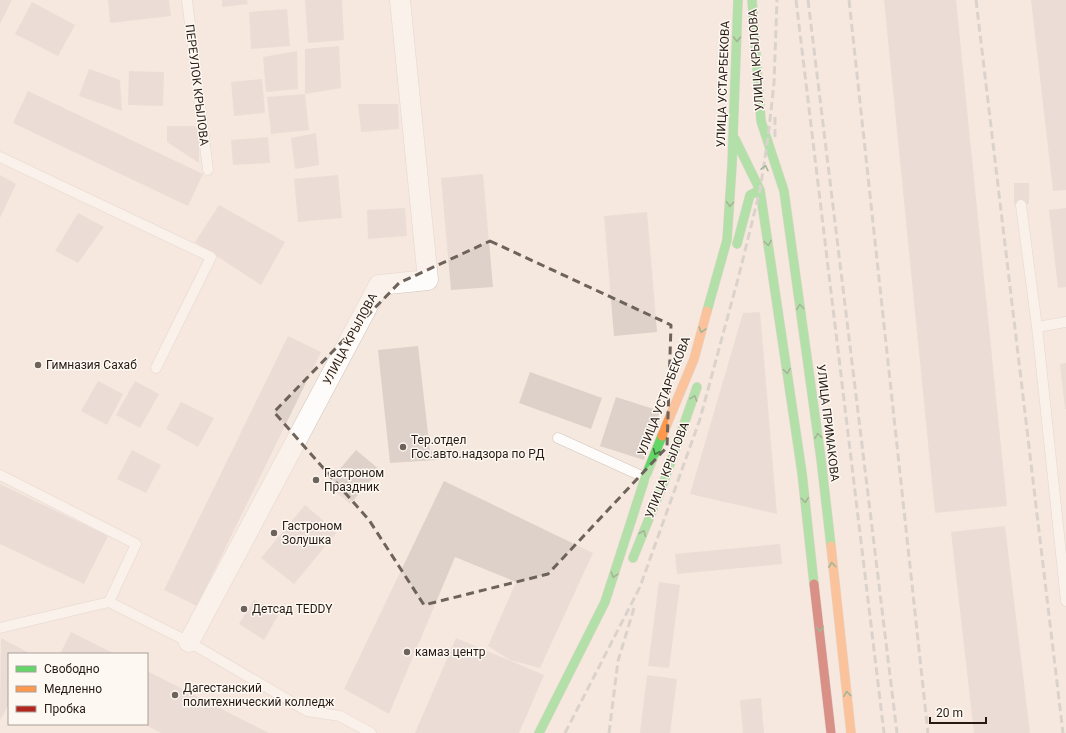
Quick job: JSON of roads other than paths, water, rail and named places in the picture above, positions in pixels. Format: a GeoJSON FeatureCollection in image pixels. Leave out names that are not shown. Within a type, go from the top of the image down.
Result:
{"type":"FeatureCollection","features":[{"type":"Feature","properties":{"kind":"main road","name":"УЛИЦА УСТАРБЕКОВА"},"geometry":{"type":"LineString","coordinates":[[539,733],[605,602],[645,478],[694,359],[727,240],[738,0]]}},
{"type":"Feature","properties":{"kind":"main road","name":"УЛИЦА КРЫЛОВА"},"geometry":{"type":"LineString","coordinates":[[752,0],[761,121]]}},
{"type":"Feature","properties":{"kind":"main road","name":"УЛИЦА ПРИМАКОВА"},"geometry":{"type":"LineString","coordinates":[[761,121],[784,191],[788,215],[821,459],[851,733]]}},
{"type":"Feature","properties":{"kind":"main road"},"geometry":{"type":"LineString","coordinates":[[733,135],[751,137],[769,142],[760,190]]}},
{"type":"Feature","properties":{"kind":"main road"},"geometry":{"type":"LineString","coordinates":[[733,135],[760,190],[802,473],[831,733]]}},
{"type":"Feature","properties":{"kind":"main road"},"geometry":{"type":"LineString","coordinates":[[733,257],[750,195],[760,190]]}},
{"type":"Feature","properties":{"kind":"main road","name":"УЛИЦА КРЫЛОВА"},"geometry":{"type":"LineString","coordinates":[[629,568],[664,484],[700,380]]}},
{"type":"Feature","properties":{"kind":"main road"},"geometry":{"type":"LineString","coordinates":[[580,673],[617,596]]}},
{"type":"Feature","properties":{"kind":"street","name":"УЛИЦА КРЫЛОВА"},"geometry":{"type":"LineString","coordinates":[[189,642],[378,285],[428,280],[400,0]]}},
{"type":"Feature","properties":{"kind":"lane","name":"ПЕРЕУЛОК КРЫЛОВА"},"geometry":{"type":"LineString","coordinates":[[186,0],[208,170]]}},
{"type":"Feature","properties":{"kind":"lane"},"geometry":{"type":"LineString","coordinates":[[0,157],[211,257],[156,368]]}},
{"type":"Feature","properties":{"kind":"lane"},"geometry":{"type":"LineString","coordinates":[[1021,206],[1063,544],[1066,601]]}},
{"type":"Feature","properties":{"kind":"lane"},"geometry":{"type":"LineString","coordinates":[[1037,327],[1066,322]]}},
{"type":"Feature","properties":{"kind":"lane"},"geometry":{"type":"LineString","coordinates":[[558,438],[645,478],[664,484]]}},
{"type":"Feature","properties":{"kind":"lane"},"geometry":{"type":"LineString","coordinates":[[0,475],[136,544],[109,602]]}},
{"type":"Feature","properties":{"kind":"lane"},"geometry":{"type":"LineString","coordinates":[[0,628],[109,602],[189,642],[306,711],[340,716],[371,733]]}},
{"type":"Feature","properties":{"kind":"railway"},"geometry":{"type":"LineString","coordinates":[[565,733],[640,587],[700,419],[739,275],[760,190],[774,83],[777,0]]}},
{"type":"Feature","properties":{"kind":"railway"},"geometry":{"type":"LineString","coordinates":[[796,0],[884,733]]}},
{"type":"Feature","properties":{"kind":"railway"},"geometry":{"type":"LineString","coordinates":[[808,0],[897,733]]}},
{"type":"Feature","properties":{"kind":"railway"},"geometry":{"type":"LineString","coordinates":[[849,0],[928,733]]}},
{"type":"Feature","properties":{"kind":"railway"},"geometry":{"type":"LineString","coordinates":[[976,0],[1063,733]]}},
{"type":"Feature","properties":{"kind":"railway"},"geometry":{"type":"LineString","coordinates":[[775,117],[775,137]]}},
{"type":"Feature","properties":{"kind":"railway"},"geometry":{"type":"LineString","coordinates":[[609,733],[618,661],[634,608]]}},
{"type":"Feature","properties":{"kind":"place","name":"Гимназия Сахаб"},"geometry":{"type":"Point","coordinates":[38,365]}},
{"type":"Feature","properties":{"kind":"place","name":"Тер.отдел Гос.авто.надзора по РД"},"geometry":{"type":"Point","coordinates":[403,447]}},
{"type":"Feature","properties":{"kind":"place","name":"Гастроном Праздник"},"geometry":{"type":"Point","coordinates":[316,480]}},
{"type":"Feature","properties":{"kind":"place","name":"Гастроном Золушка"},"geometry":{"type":"Point","coordinates":[274,533]}},
{"type":"Feature","properties":{"kind":"place","name":"Детсад TEDDY"},"geometry":{"type":"Point","coordinates":[244,609]}},
{"type":"Feature","properties":{"kind":"place","name":"камаз центр"},"geometry":{"type":"Point","coordinates":[407,652]}},
{"type":"Feature","properties":{"kind":"place","name":"Дагестанский политехнический колледж"},"geometry":{"type":"Point","coordinates":[175,695]}}]}
